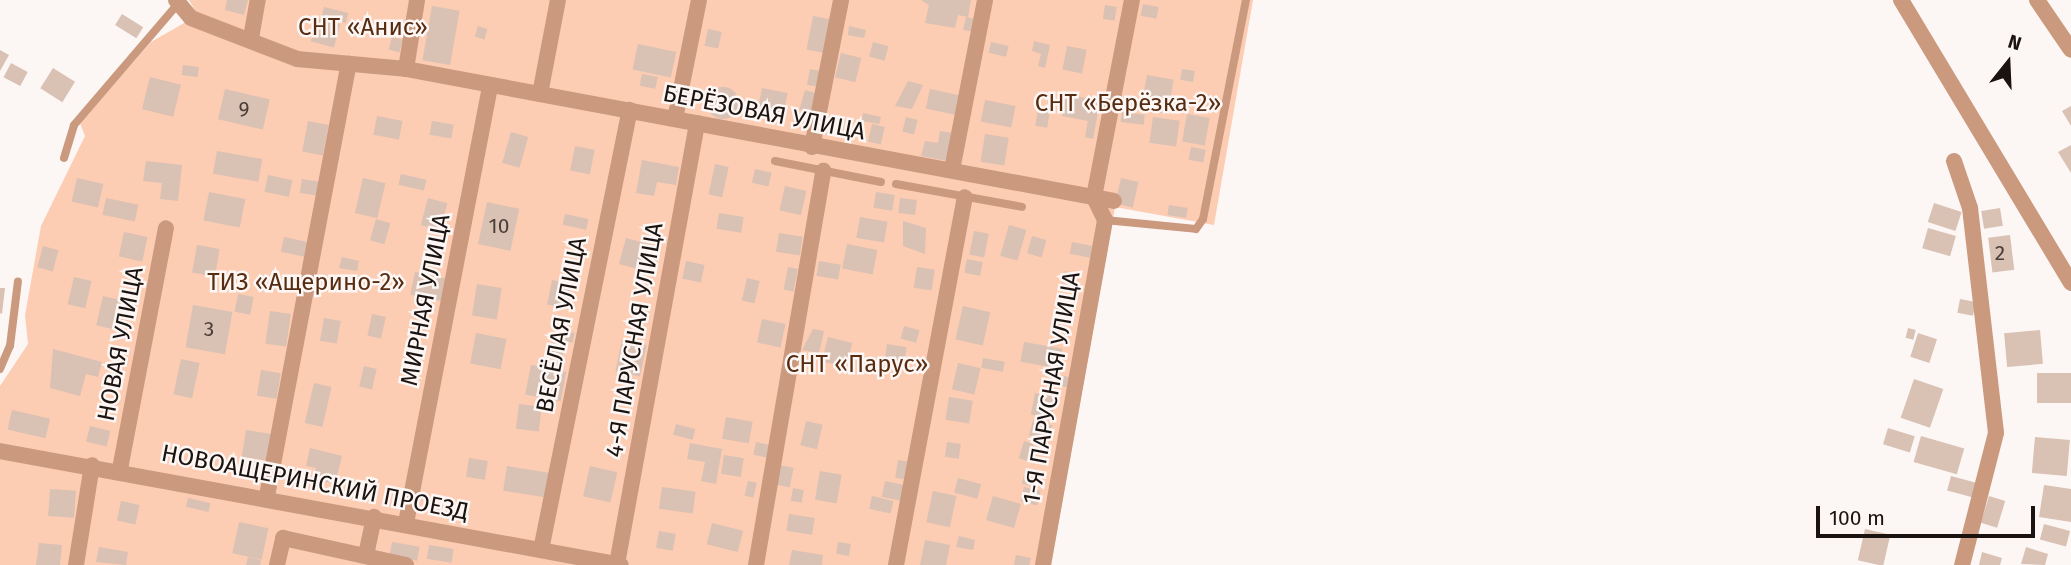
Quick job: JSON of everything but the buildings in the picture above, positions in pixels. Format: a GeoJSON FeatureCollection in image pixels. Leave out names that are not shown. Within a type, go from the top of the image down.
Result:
{"type":"FeatureCollection","features":[{"type":"Feature","properties":{"kind":"street"},"geometry":{"type":"LineString","coordinates":[[251,38],[258,0]]}},
{"type":"Feature","properties":{"kind":"street"},"geometry":{"type":"LineString","coordinates":[[406,69],[417,0]]}},
{"type":"Feature","properties":{"kind":"street"},"geometry":{"type":"LineString","coordinates":[[540,93],[558,0]]}},
{"type":"Feature","properties":{"kind":"street"},"geometry":{"type":"LineString","coordinates":[[675,119],[699,0]]}},
{"type":"Feature","properties":{"kind":"street"},"geometry":{"type":"LineString","coordinates":[[812,147],[841,0]]}},
{"type":"Feature","properties":{"kind":"street"},"geometry":{"type":"LineString","coordinates":[[952,170],[985,0]]}},
{"type":"Feature","properties":{"kind":"street"},"geometry":{"type":"LineString","coordinates":[[1105,220],[1094,197],[1132,0]]}},
{"type":"Feature","properties":{"kind":"street"},"geometry":{"type":"LineString","coordinates":[[1901,0],[2071,283]]}},
{"type":"Feature","properties":{"kind":"street"},"geometry":{"type":"LineString","coordinates":[[2037,0],[2071,50]]}},
{"type":"Feature","properties":{"kind":"street","name":"БЕРЁЗОВАЯ УЛИЦА"},"geometry":{"type":"LineString","coordinates":[[176,3],[207,25],[251,38],[297,59],[406,69],[631,110],[812,147],[1114,201]]}},
{"type":"Feature","properties":{"kind":"street"},"geometry":{"type":"LineString","coordinates":[[267,496],[349,64]]}},
{"type":"Feature","properties":{"kind":"street","name":"МИРНАЯ УЛИЦА"},"geometry":{"type":"LineString","coordinates":[[406,523],[489,85]]}},
{"type":"Feature","properties":{"kind":"street","name":"ВЕСЁЛАЯ УЛИЦА"},"geometry":{"type":"LineString","coordinates":[[541,550],[631,110]]}},
{"type":"Feature","properties":{"kind":"street","name":"4-Я ПАРУСНАЯ УЛИЦА"},"geometry":{"type":"LineString","coordinates":[[619,565],[697,123]]}},
{"type":"Feature","properties":{"kind":"street"},"geometry":{"type":"LineString","coordinates":[[1954,161],[1970,208],[1996,433],[1962,565]]}},
{"type":"Feature","properties":{"kind":"street"},"geometry":{"type":"LineString","coordinates":[[755,565],[823,172]]}},
{"type":"Feature","properties":{"kind":"street"},"geometry":{"type":"LineString","coordinates":[[896,565],[965,197]]}},
{"type":"Feature","properties":{"kind":"street","name":"1-Я ПАРУСНАЯ УЛИЦА"},"geometry":{"type":"LineString","coordinates":[[1043,565],[1105,220]]}},
{"type":"Feature","properties":{"kind":"street","name":"НОВАЯ УЛИЦА"},"geometry":{"type":"LineString","coordinates":[[120,469],[166,228]]}},
{"type":"Feature","properties":{"kind":"street","name":"НОВОАЩЕРИНСКИЙ ПРОЕЗД"},"geometry":{"type":"LineString","coordinates":[[0,451],[120,469],[267,496],[541,550],[577,561],[619,565]]}},
{"type":"Feature","properties":{"kind":"street"},"geometry":{"type":"LineString","coordinates":[[76,565],[92,465]]}},
{"type":"Feature","properties":{"kind":"street"},"geometry":{"type":"LineString","coordinates":[[366,555],[374,517]]}},
{"type":"Feature","properties":{"kind":"street"},"geometry":{"type":"LineString","coordinates":[[277,565],[283,538],[406,565]]}},
{"type":"Feature","properties":{"kind":"lane"},"geometry":{"type":"LineString","coordinates":[[1105,220],[1196,229],[1203,219],[1246,0]]}},
{"type":"Feature","properties":{"kind":"lane"},"geometry":{"type":"LineString","coordinates":[[64,158],[74,125],[176,3]]}},
{"type":"Feature","properties":{"kind":"lane"},"geometry":{"type":"LineString","coordinates":[[775,161],[881,182]]}},
{"type":"Feature","properties":{"kind":"lane"},"geometry":{"type":"LineString","coordinates":[[896,184],[1022,207]]}},
{"type":"Feature","properties":{"kind":"lane"},"geometry":{"type":"LineString","coordinates":[[0,369],[10,346],[18,281]]}},
{"type":"Feature","properties":{"kind":"green space"},"geometry":{"type":"Polygon","coordinates":[[[189,0],[1253,0],[1214,225],[1115,207],[1051,565],[0,565],[0,386],[28,344],[25,315],[41,226],[85,136],[80,123],[151,42],[198,15],[189,0]]]}},
{"type":"Feature","properties":{"kind":"park label","name":"СНТ «Анис»"},"geometry":{"type":"Point","coordinates":[363,28]}},
{"type":"Feature","properties":{"kind":"park label","name":"СНТ «Берёзка-2»"},"geometry":{"type":"Point","coordinates":[1128,104]}},
{"type":"Feature","properties":{"kind":"park label","name":"ТИЗ «Ащерино-2»"},"geometry":{"type":"Point","coordinates":[306,283]}},
{"type":"Feature","properties":{"kind":"park label","name":"СНТ «Парус»"},"geometry":{"type":"Point","coordinates":[857,365]}}]}
